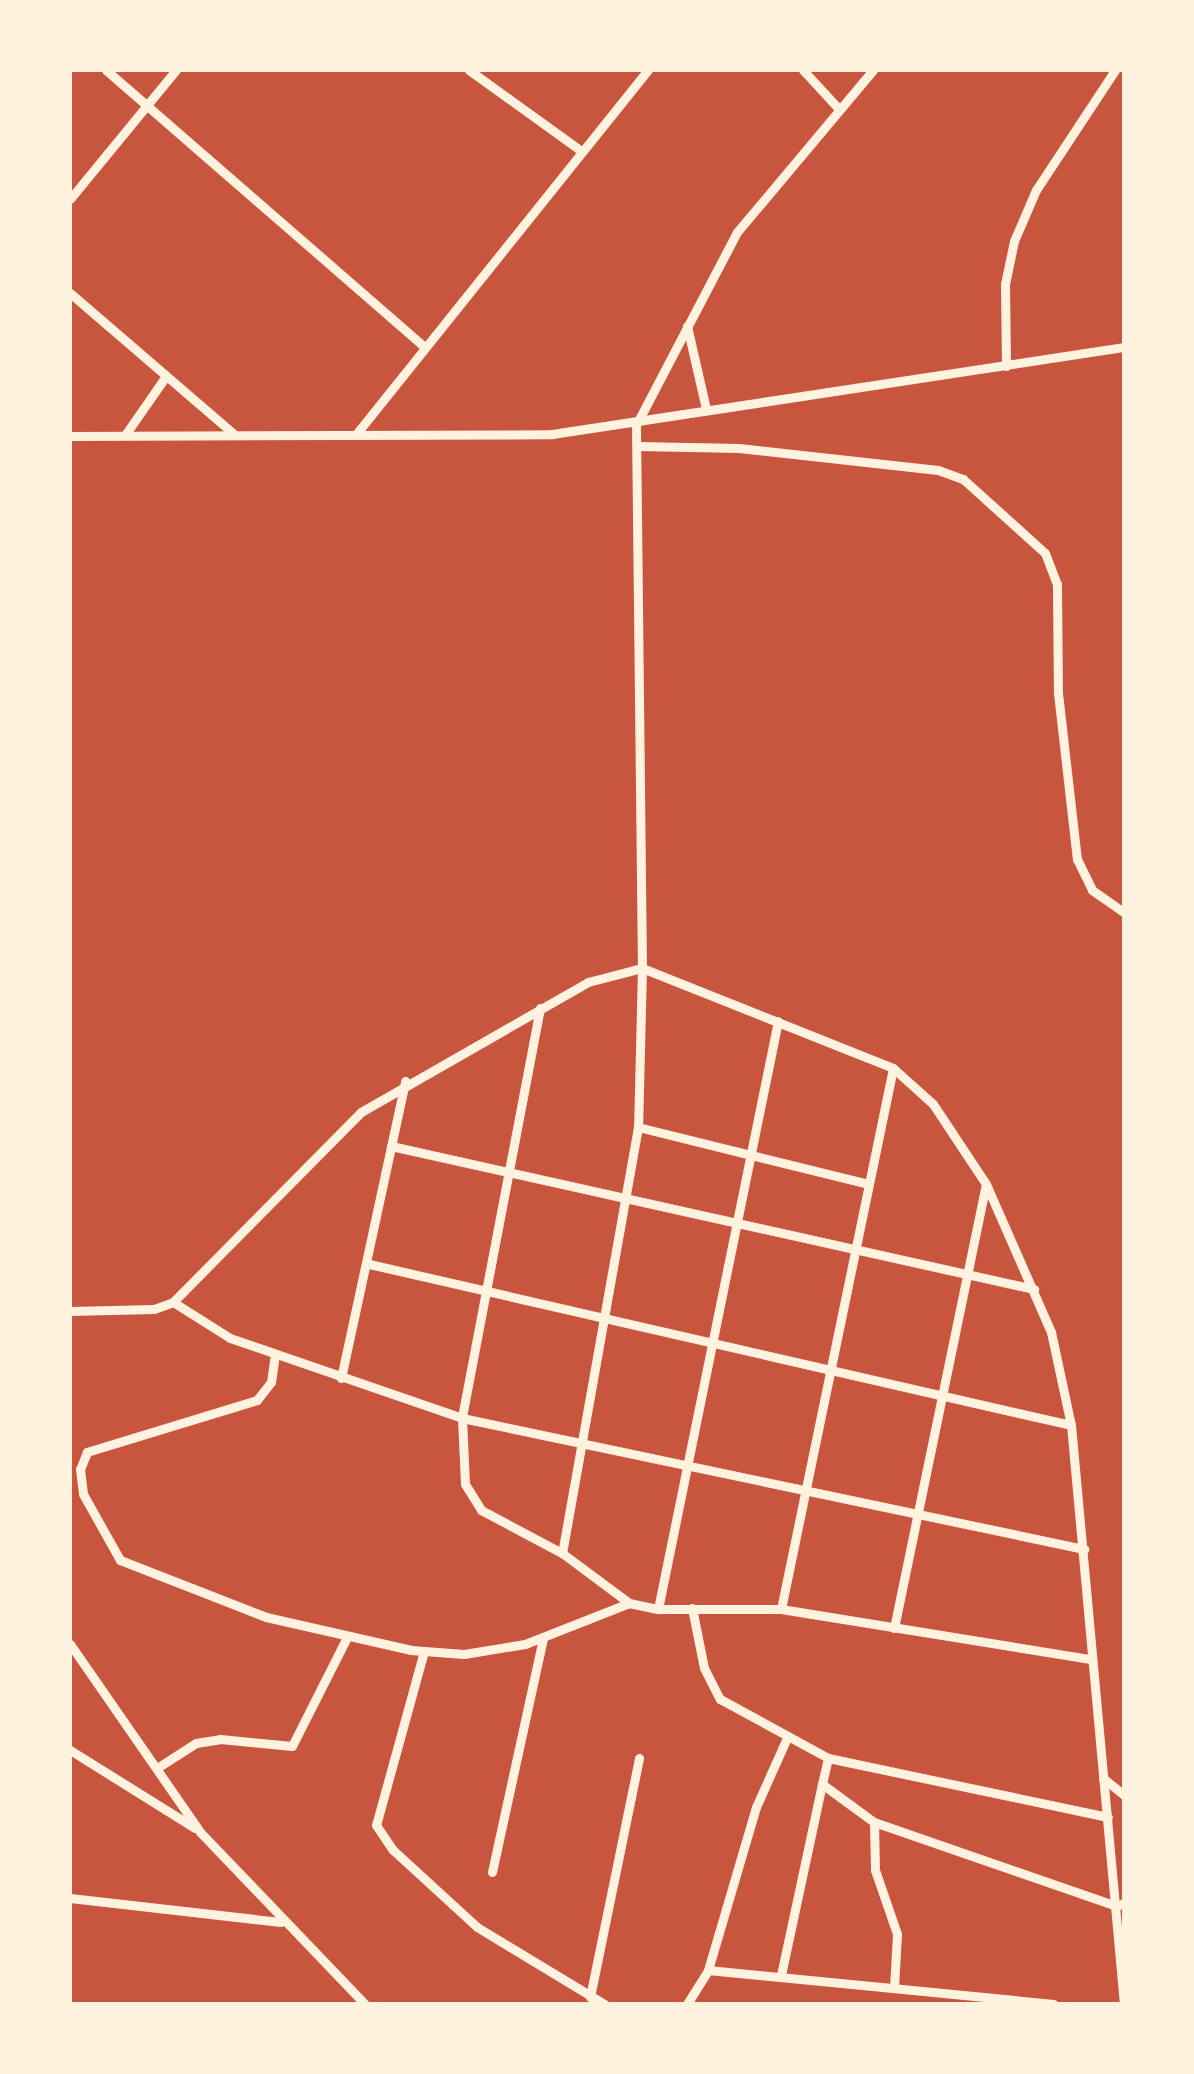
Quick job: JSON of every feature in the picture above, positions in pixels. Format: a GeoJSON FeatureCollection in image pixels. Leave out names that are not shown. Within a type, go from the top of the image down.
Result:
{"type":"FeatureCollection","features":[{"type":"Feature","properties":{"kind":"street"},"geometry":{"type":"LineString","coordinates":[[106,70],[423,346]]}},
{"type":"Feature","properties":{"kind":"street"},"geometry":{"type":"LineString","coordinates":[[70,200],[176,70]]}},
{"type":"Feature","properties":{"kind":"street"},"geometry":{"type":"LineString","coordinates":[[469,70],[580,150]]}},
{"type":"Feature","properties":{"kind":"street"},"geometry":{"type":"LineString","coordinates":[[357,433],[580,150],[648,70]]}},
{"type":"Feature","properties":{"kind":"street"},"geometry":{"type":"LineString","coordinates":[[803,70],[838,107]]}},
{"type":"Feature","properties":{"kind":"street"},"geometry":{"type":"LineString","coordinates":[[562,1553],[578,1440],[629,1198],[638,1127],[642,968],[636,425],[737,232],[872,70]]}},
{"type":"Feature","properties":{"kind":"street"},"geometry":{"type":"LineString","coordinates":[[1006,366],[1005,284],[1014,241],[1036,190],[1114,70]]}},
{"type":"Feature","properties":{"kind":"street"},"geometry":{"type":"LineString","coordinates":[[70,292],[234,434]]}},
{"type":"Feature","properties":{"kind":"street"},"geometry":{"type":"LineString","coordinates":[[687,326],[706,409]]}},
{"type":"Feature","properties":{"kind":"street"},"geometry":{"type":"LineString","coordinates":[[70,436],[552,434],[636,425],[706,409],[1124,347]]}},
{"type":"Feature","properties":{"kind":"street"},"geometry":{"type":"LineString","coordinates":[[125,436],[166,376]]}},
{"type":"Feature","properties":{"kind":"street"},"geometry":{"type":"LineString","coordinates":[[637,446],[759,450],[938,470],[964,480],[1045,553],[1057,584],[1058,693],[1077,859],[1092,890],[1124,912]]}},
{"type":"Feature","properties":{"kind":"street"},"geometry":{"type":"LineString","coordinates":[[70,1311],[154,1309],[173,1302],[362,1112],[406,1081],[614,972],[642,968],[892,1068],[933,1104],[986,1184],[1034,1289],[1071,1424],[1084,1549],[1088,1659],[1120,1905],[1124,2004]]}},
{"type":"Feature","properties":{"kind":"street"},"geometry":{"type":"LineString","coordinates":[[540,1008],[489,1293],[462,1418],[471,1498],[481,1510],[562,1553],[630,1603],[658,1609],[781,1609],[1088,1659]]}},
{"type":"Feature","properties":{"kind":"street"},"geometry":{"type":"LineString","coordinates":[[658,1609],[715,1346],[778,1021]]}},
{"type":"Feature","properties":{"kind":"street"},"geometry":{"type":"LineString","coordinates":[[781,1609],[826,1370],[892,1068]]}},
{"type":"Feature","properties":{"kind":"street"},"geometry":{"type":"LineString","coordinates":[[341,1378],[406,1081]]}},
{"type":"Feature","properties":{"kind":"street"},"geometry":{"type":"LineString","coordinates":[[638,1127],[865,1183]]}},
{"type":"Feature","properties":{"kind":"street"},"geometry":{"type":"LineString","coordinates":[[391,1146],[1034,1289]]}},
{"type":"Feature","properties":{"kind":"street"},"geometry":{"type":"LineString","coordinates":[[894,1628],[964,1271],[986,1184]]}},
{"type":"Feature","properties":{"kind":"street"},"geometry":{"type":"LineString","coordinates":[[369,1264],[939,1399],[1071,1424]]}},
{"type":"Feature","properties":{"kind":"street"},"geometry":{"type":"LineString","coordinates":[[173,1302],[230,1338],[462,1418],[1084,1549]]}},
{"type":"Feature","properties":{"kind":"street"},"geometry":{"type":"LineString","coordinates":[[275,1354],[271,1382],[257,1400],[88,1452],[80,1468],[83,1494],[120,1560],[144,1575],[347,1638],[424,1651],[464,1654],[543,1639],[630,1603]]}},
{"type":"Feature","properties":{"kind":"street"},"geometry":{"type":"LineString","coordinates":[[692,1608],[711,1687],[786,1740],[828,1758],[1108,1816]]}},
{"type":"Feature","properties":{"kind":"street"},"geometry":{"type":"LineString","coordinates":[[157,1768],[196,1743],[220,1739],[292,1746],[347,1638]]}},
{"type":"Feature","properties":{"kind":"street"},"geometry":{"type":"LineString","coordinates":[[492,1872],[543,1639]]}},
{"type":"Feature","properties":{"kind":"street"},"geometry":{"type":"LineString","coordinates":[[70,1644],[200,1832],[280,1922],[365,2004]]}},
{"type":"Feature","properties":{"kind":"street"},"geometry":{"type":"LineString","coordinates":[[424,1651],[376,1825],[392,1850],[478,1927],[604,2004]]}},
{"type":"Feature","properties":{"kind":"street"},"geometry":{"type":"LineString","coordinates":[[688,2004],[708,1970],[756,1807],[786,1740]]}},
{"type":"Feature","properties":{"kind":"street"},"geometry":{"type":"LineString","coordinates":[[70,1750],[200,1832]]}},
{"type":"Feature","properties":{"kind":"street"},"geometry":{"type":"LineString","coordinates":[[590,1997],[639,1758]]}},
{"type":"Feature","properties":{"kind":"street"},"geometry":{"type":"LineString","coordinates":[[781,1974],[828,1758]]}},
{"type":"Feature","properties":{"kind":"street"},"geometry":{"type":"LineString","coordinates":[[1103,1778],[1124,1795]]}},
{"type":"Feature","properties":{"kind":"street"},"geometry":{"type":"LineString","coordinates":[[822,1784],[874,1822],[1120,1905]]}},
{"type":"Feature","properties":{"kind":"street"},"geometry":{"type":"LineString","coordinates":[[874,1822],[875,1870],[898,1934],[894,1987]]}},
{"type":"Feature","properties":{"kind":"street"},"geometry":{"type":"LineString","coordinates":[[70,1898],[280,1922]]}},
{"type":"Feature","properties":{"kind":"street"},"geometry":{"type":"LineString","coordinates":[[708,1970],[781,1974],[1053,2004]]}}]}
